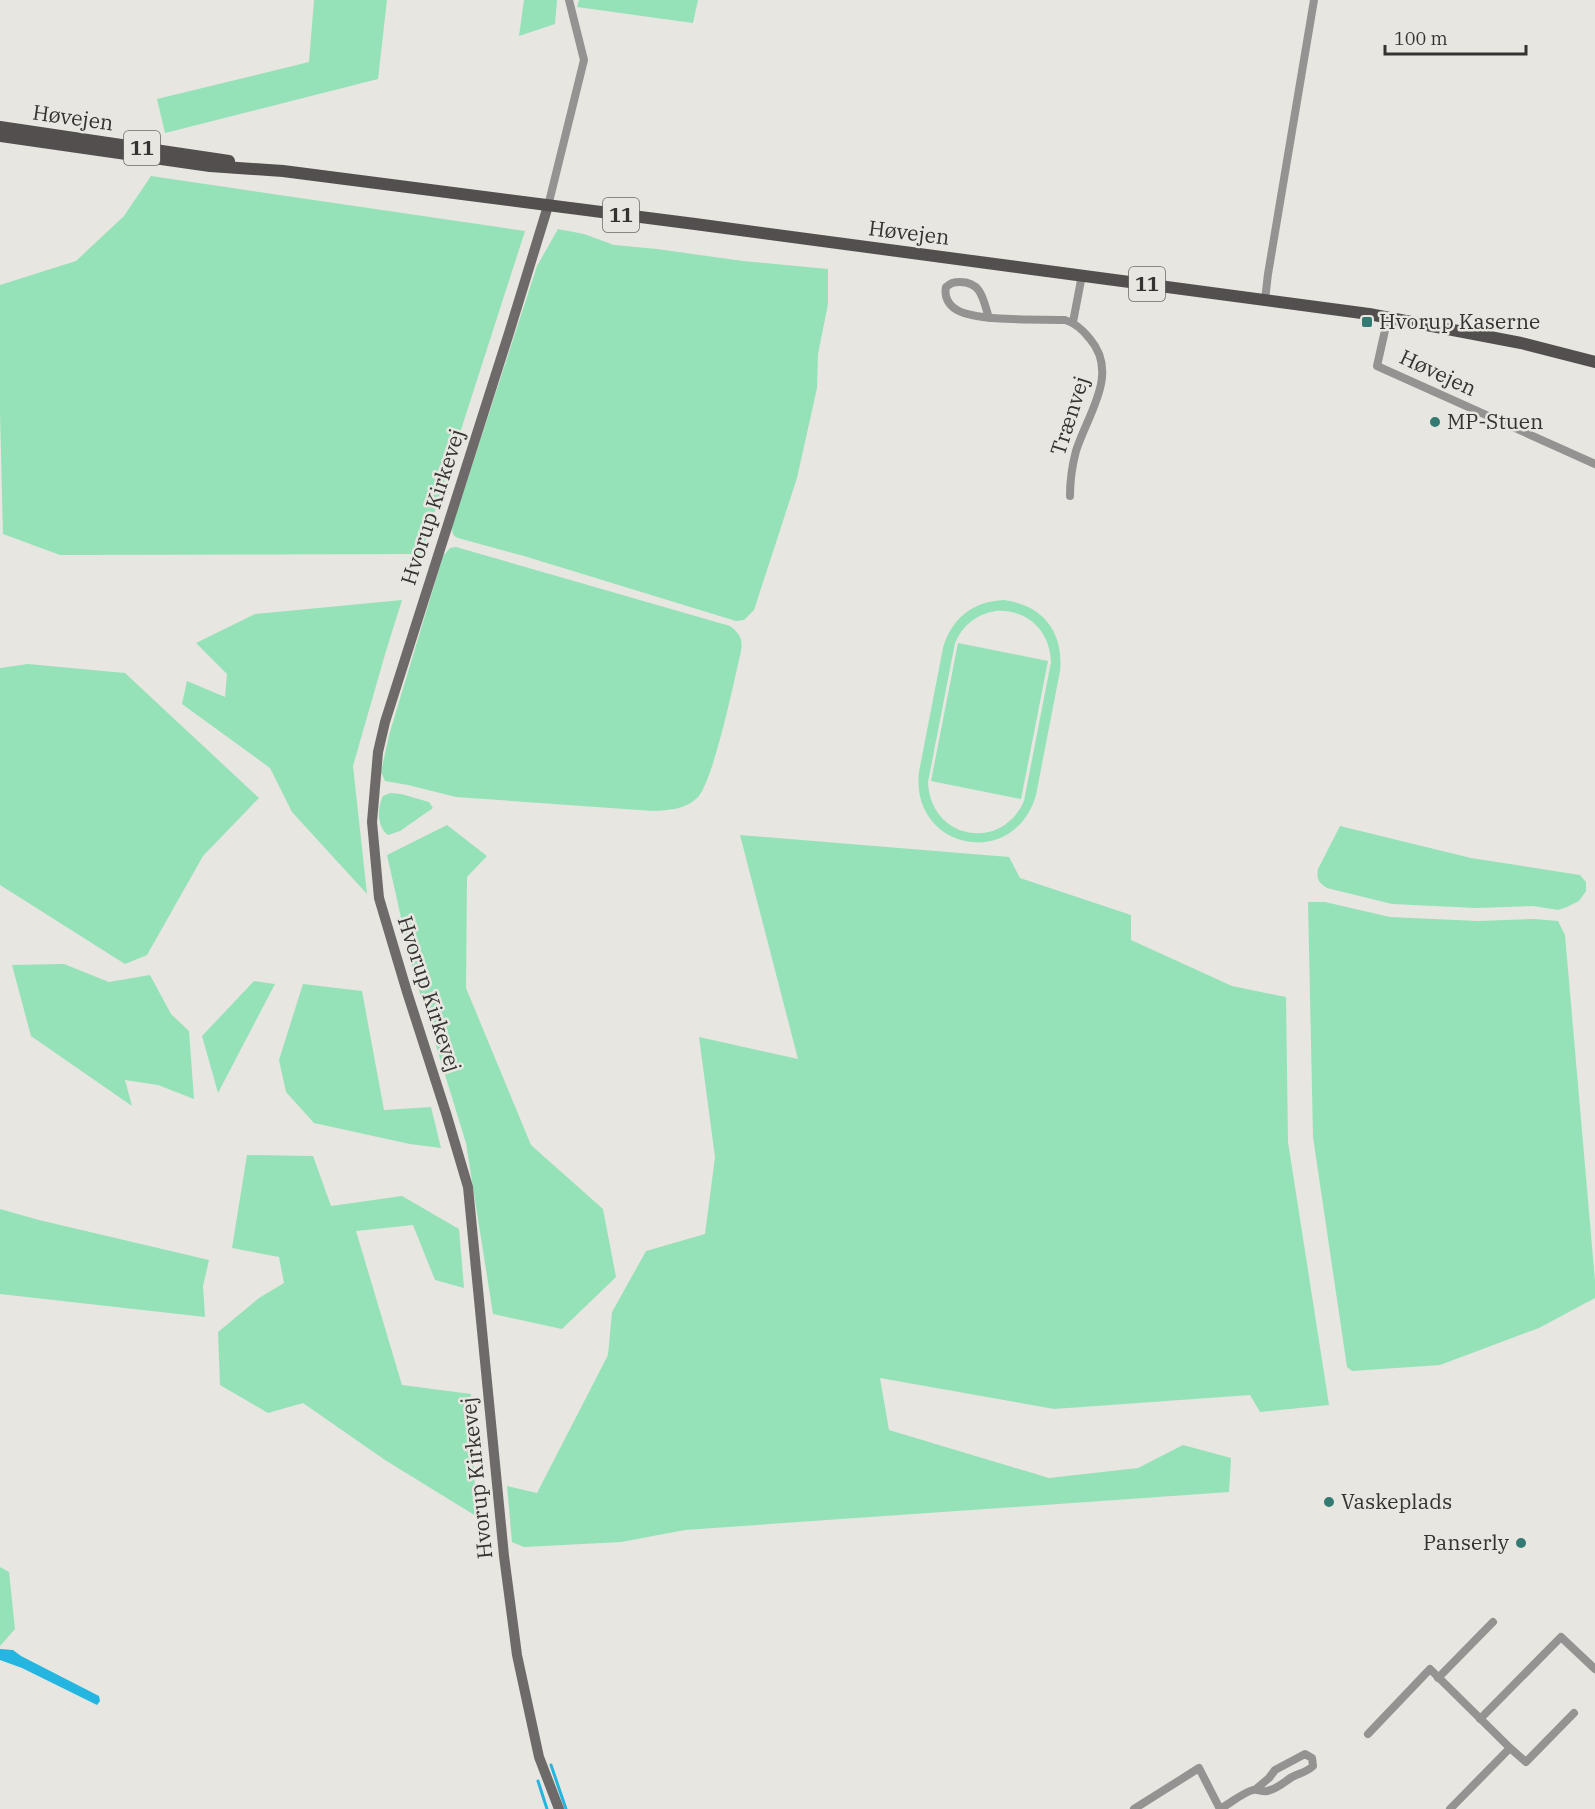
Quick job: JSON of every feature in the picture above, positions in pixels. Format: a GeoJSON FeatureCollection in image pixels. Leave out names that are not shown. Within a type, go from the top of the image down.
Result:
{"type":"FeatureCollection","features":[{"type":"Feature","properties":{"kind":"main road","name":"Høvejen"},"geometry":{"type":"LineString","coordinates":[[0,128],[213,158],[283,171],[1388,317],[1521,343],[1595,362]]}},
{"type":"Feature","properties":{"kind":"main road","name":"Høvejen"},"geometry":{"type":"LineString","coordinates":[[0,136],[210,166],[283,171]]}},
{"type":"Feature","properties":{"kind":"street"},"geometry":{"type":"LineString","coordinates":[[548,206],[584,60],[569,0]]}},
{"type":"Feature","properties":{"kind":"street"},"geometry":{"type":"LineString","coordinates":[[1265,300],[1314,0]]}},
{"type":"Feature","properties":{"kind":"street","name":"Hvorup Kirkevej"},"geometry":{"type":"LineString","coordinates":[[548,206],[385,722],[378,752],[372,822],[373,850],[382,909],[468,1187],[504,1556],[517,1655],[539,1757],[559,1809]]}},
{"type":"Feature","properties":{"kind":"street"},"geometry":{"type":"LineString","coordinates":[[989,318],[980,292],[975,285],[953,282],[946,287],[945,294],[948,302],[956,310],[970,315],[989,318],[1072,322],[1082,275]]}},
{"type":"Feature","properties":{"kind":"street","name":"Høvejen"},"geometry":{"type":"LineString","coordinates":[[1388,317],[1377,366],[1595,464]]}},
{"type":"Feature","properties":{"kind":"street","name":"Trænvej"},"geometry":{"type":"LineString","coordinates":[[1070,496],[1070,479],[1077,449],[1100,389],[1103,374],[1102,358],[1094,344],[1085,332],[1072,322]]}},
{"type":"Feature","properties":{"kind":"street"},"geometry":{"type":"LineString","coordinates":[[1438,1678],[1493,1622]]}},
{"type":"Feature","properties":{"kind":"street"},"geometry":{"type":"LineString","coordinates":[[1480,1719],[1562,1637],[1595,1669]]}},
{"type":"Feature","properties":{"kind":"street"},"geometry":{"type":"LineString","coordinates":[[1368,1734],[1430,1669],[1526,1762],[1574,1713]]}},
{"type":"Feature","properties":{"kind":"street"},"geometry":{"type":"LineString","coordinates":[[1450,1809],[1510,1748]]}},
{"type":"Feature","properties":{"kind":"street"},"geometry":{"type":"LineString","coordinates":[[1134,1809],[1199,1768],[1220,1809],[1256,1789],[1275,1770],[1305,1754],[1312,1758],[1313,1766],[1309,1770],[1292,1777],[1282,1785],[1267,1791],[1256,1789]]}},
{"type":"Feature","properties":{"kind":"green space"},"geometry":{"type":"Polygon","coordinates":[[[314,0],[387,0],[378,79],[165,133],[157,99],[309,62],[314,0]]]}},
{"type":"Feature","properties":{"kind":"green space"},"geometry":{"type":"Polygon","coordinates":[[[524,0],[557,0],[555,24],[519,36],[524,0]]]}},
{"type":"Feature","properties":{"kind":"green space"},"geometry":{"type":"Polygon","coordinates":[[[579,0],[698,0],[693,23],[577,7],[579,0]]]}},
{"type":"Feature","properties":{"kind":"green space"},"geometry":{"type":"Polygon","coordinates":[[[151,176],[525,231],[421,554],[60,555],[3,534],[0,285],[76,261],[124,216],[151,176]]]}},
{"type":"Feature","properties":{"kind":"green space"},"geometry":{"type":"Polygon","coordinates":[[[558,229],[584,234],[614,245],[828,269],[828,304],[818,354],[817,388],[797,478],[754,610],[744,620],[736,621],[458,538],[453,534],[452,527],[537,266],[558,229]]]}},
{"type":"Feature","properties":{"kind":"green space"},"geometry":{"type":"Polygon","coordinates":[[[456,547],[730,626],[736,632],[740,637],[742,647],[729,705],[710,773],[697,798],[682,807],[653,811],[456,797],[385,781],[381,772],[389,735],[443,556],[450,548],[456,547]]]}},
{"type":"Feature","properties":{"kind":"green space"},"geometry":{"type":"Polygon","coordinates":[[[402,600],[353,766],[367,894],[292,812],[270,768],[182,704],[187,681],[225,697],[227,674],[196,643],[255,614],[402,600]]]}},
{"type":"Feature","properties":{"kind":"green space"},"geometry":{"type":"Polygon","coordinates":[[[1004,600],[1018,603],[1040,614],[1054,633],[1058,644],[1060,671],[1036,795],[1024,819],[1007,834],[987,842],[966,841],[946,834],[930,819],[921,798],[919,772],[943,648],[947,638],[958,620],[965,614],[973,608],[1004,600]],[[1007,611],[989,612],[971,621],[955,643],[928,782],[932,801],[941,816],[953,827],[968,832],[984,833],[1000,828],[1013,817],[1024,801],[1051,662],[1046,640],[1035,624],[1027,618],[1007,611]]]}},
{"type":"Feature","properties":{"kind":"green space"},"geometry":{"type":"Polygon","coordinates":[[[958,643],[1048,661],[1021,799],[931,781],[958,643]]]}},
{"type":"Feature","properties":{"kind":"green space"},"geometry":{"type":"Polygon","coordinates":[[[28,664],[125,673],[259,798],[203,856],[147,955],[125,964],[0,885],[0,668],[28,664]]]}},
{"type":"Feature","properties":{"kind":"green space"},"geometry":{"type":"Polygon","coordinates":[[[390,793],[429,802],[433,808],[400,831],[388,835],[384,832],[380,822],[379,812],[383,796],[390,793]]]}},
{"type":"Feature","properties":{"kind":"green space"},"geometry":{"type":"Polygon","coordinates":[[[447,825],[487,856],[467,877],[466,988],[531,1145],[603,1209],[616,1277],[562,1329],[493,1314],[466,1143],[413,971],[387,855],[447,825]]]}},
{"type":"Feature","properties":{"kind":"green space"},"geometry":{"type":"Polygon","coordinates":[[[1340,826],[1471,858],[1580,875],[1586,882],[1586,891],[1579,901],[1558,910],[1533,906],[1476,908],[1392,904],[1327,888],[1319,880],[1318,869],[1340,826]]]}},
{"type":"Feature","properties":{"kind":"green space"},"geometry":{"type":"Polygon","coordinates":[[[740,835],[1009,857],[1020,878],[1131,915],[1131,940],[1232,986],[1286,997],[1288,1142],[1329,1405],[1260,1412],[1250,1395],[1054,1409],[880,1378],[889,1430],[1049,1478],[1138,1468],[1183,1445],[1231,1458],[1229,1492],[685,1530],[621,1542],[524,1547],[512,1542],[507,1486],[537,1493],[608,1355],[612,1312],[646,1251],[705,1234],[715,1157],[699,1037],[798,1059],[740,835]]]}},
{"type":"Feature","properties":{"kind":"green space"},"geometry":{"type":"Polygon","coordinates":[[[1308,902],[1325,902],[1390,917],[1478,921],[1534,919],[1558,921],[1565,935],[1595,1298],[1539,1328],[1440,1365],[1352,1371],[1347,1367],[1313,1137],[1308,902]]]}},
{"type":"Feature","properties":{"kind":"green space"},"geometry":{"type":"Polygon","coordinates":[[[64,964],[109,982],[150,975],[171,1014],[189,1031],[194,1099],[158,1085],[125,1080],[132,1106],[31,1036],[12,965],[64,964]]]}},
{"type":"Feature","properties":{"kind":"green space"},"geometry":{"type":"Polygon","coordinates":[[[254,981],[275,984],[218,1093],[202,1036],[254,981]]]}},
{"type":"Feature","properties":{"kind":"green space"},"geometry":{"type":"Polygon","coordinates":[[[303,984],[362,991],[384,1110],[431,1107],[441,1148],[410,1144],[314,1123],[286,1092],[279,1060],[303,984]]]}},
{"type":"Feature","properties":{"kind":"green space"},"geometry":{"type":"Polygon","coordinates":[[[247,1155],[313,1156],[331,1206],[402,1196],[459,1229],[464,1288],[435,1280],[413,1225],[356,1231],[402,1385],[471,1394],[476,1516],[385,1460],[303,1403],[268,1413],[220,1385],[218,1332],[259,1298],[284,1283],[279,1257],[232,1248],[247,1155]]]}},
{"type":"Feature","properties":{"kind":"green space"},"geometry":{"type":"Polygon","coordinates":[[[0,1209],[209,1260],[203,1286],[205,1317],[0,1294],[0,1209]]]}},
{"type":"Feature","properties":{"kind":"green space"},"geometry":{"type":"Polygon","coordinates":[[[0,1567],[9,1572],[15,1629],[0,1646],[0,1567]]]}},
{"type":"Feature","properties":{"kind":"water"},"geometry":{"type":"Polygon","coordinates":[[[0,1649],[13,1650],[99,1696],[100,1701],[97,1705],[22,1668],[0,1660],[0,1649]]]}},
{"type":"Feature","properties":{"kind":"waterway"},"geometry":{"type":"LineString","coordinates":[[551,1765],[566,1809]]}},
{"type":"Feature","properties":{"kind":"waterway"},"geometry":{"type":"LineString","coordinates":[[538,1781],[547,1809]]}},
{"type":"Feature","properties":{"kind":"place","name":"Hvorup Kaserne"},"geometry":{"type":"Point","coordinates":[1367,322]}},
{"type":"Feature","properties":{"kind":"place","name":"MP-Stuen"},"geometry":{"type":"Point","coordinates":[1435,422]}},
{"type":"Feature","properties":{"kind":"place","name":"Vaskeplads"},"geometry":{"type":"Point","coordinates":[1329,1502]}},
{"type":"Feature","properties":{"kind":"place","name":"Panserly"},"geometry":{"type":"Point","coordinates":[1521,1543]}}]}
